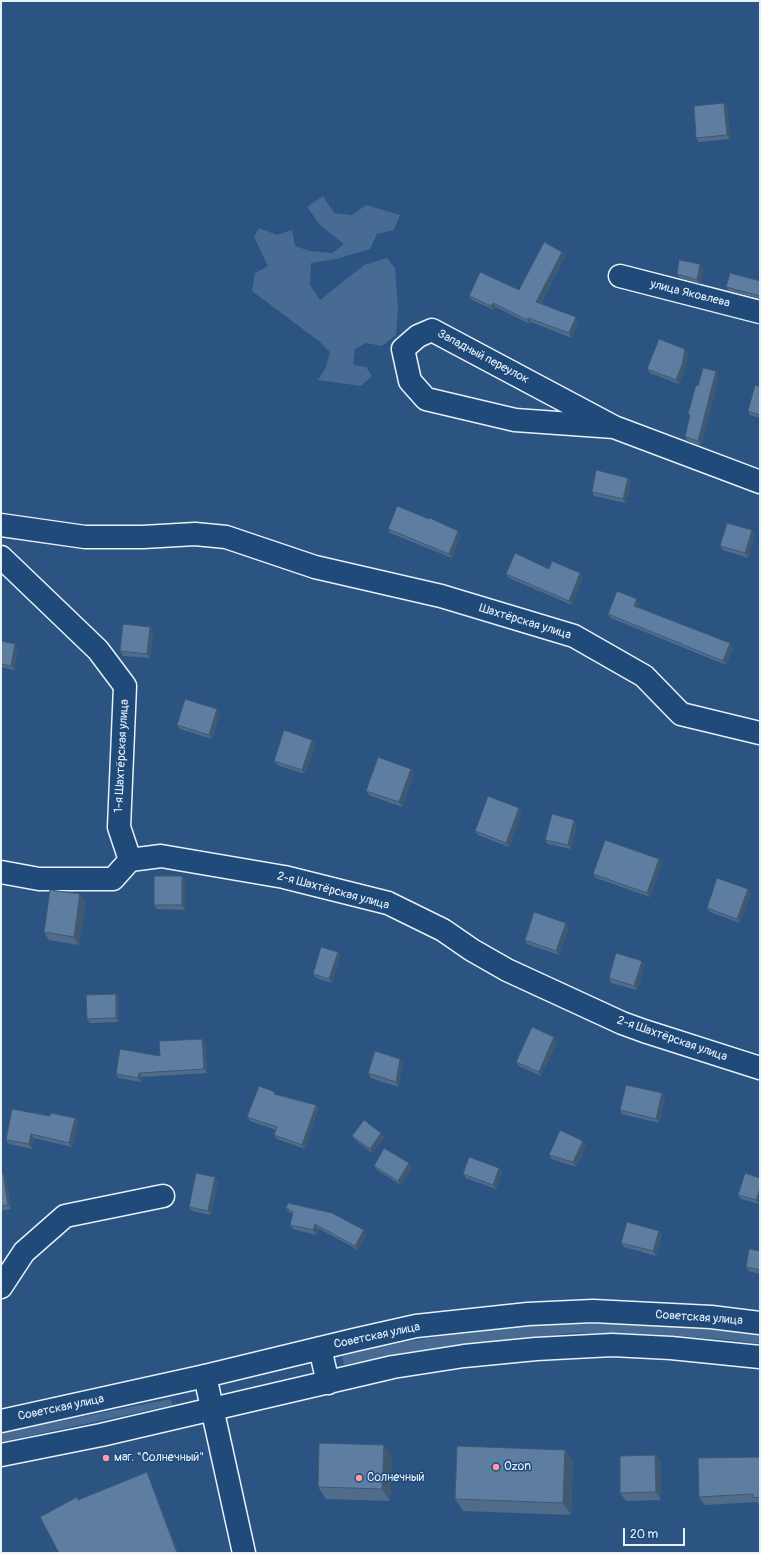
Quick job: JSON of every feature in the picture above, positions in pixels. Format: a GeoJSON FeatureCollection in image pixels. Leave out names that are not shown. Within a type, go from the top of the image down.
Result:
{"type":"FeatureCollection","features":[{"type":"Feature","properties":{"kind":"street","name":"улица Яковлева"},"geometry":{"type":"LineString","coordinates":[[620,276],[760,312]]}},
{"type":"Feature","properties":{"kind":"street","name":"Западный переулок"},"geometry":{"type":"LineString","coordinates":[[614,427],[515,420],[426,399],[410,381],[403,349],[418,336],[432,330],[614,427],[760,482]]}},
{"type":"Feature","properties":{"kind":"street","name":"Шахтёрская улица"},"geometry":{"type":"LineString","coordinates":[[1,525],[85,537],[143,537],[195,534],[226,537],[315,567],[441,596],[574,636],[644,676],[681,714],[760,733]]}},
{"type":"Feature","properties":{"kind":"street","name":"1-я Шахтёрская улица"},"geometry":{"type":"LineString","coordinates":[[1,557],[98,650],[125,686],[119,827],[130,860]]}},
{"type":"Feature","properties":{"kind":"street","name":"2-я Шахтёрская улица"},"geometry":{"type":"LineString","coordinates":[[130,860],[161,856],[224,866],[284,877],[388,903],[443,930],[472,950],[507,970],[622,1023],[760,1068]]}},
{"type":"Feature","properties":{"kind":"street"},"geometry":{"type":"LineString","coordinates":[[1,872],[39,879],[114,879],[130,860]]}},
{"type":"Feature","properties":{"kind":"street"},"geometry":{"type":"LineString","coordinates":[[1,1287],[24,1252],[65,1216],[163,1196]]}},
{"type":"Feature","properties":{"kind":"street","name":"Советская улица"},"geometry":{"type":"LineString","coordinates":[[1,1421],[205,1376],[416,1326],[528,1314],[593,1311],[710,1317],[760,1323]]}},
{"type":"Feature","properties":{"kind":"street"},"geometry":{"type":"LineString","coordinates":[[1,1455],[101,1435],[393,1367],[464,1356],[536,1349],[612,1345],[671,1348],[760,1357]]}},
{"type":"Feature","properties":{"kind":"street"},"geometry":{"type":"LineString","coordinates":[[320,1348],[328,1383]]}},
{"type":"Feature","properties":{"kind":"street"},"geometry":{"type":"LineString","coordinates":[[205,1376],[244,1553]]}},
{"type":"Feature","properties":{"kind":"shaded area"},"geometry":{"type":"Polygon","coordinates":[[[323,196],[334,213],[352,215],[366,205],[400,215],[394,230],[377,234],[370,249],[336,259],[311,263],[310,285],[320,300],[364,265],[387,258],[395,268],[398,308],[396,335],[382,346],[366,343],[355,349],[353,365],[366,367],[372,376],[361,386],[318,380],[326,367],[330,352],[320,342],[252,291],[255,273],[268,266],[254,237],[259,228],[277,235],[292,230],[295,246],[310,251],[332,253],[344,244],[320,225],[307,207],[323,196]]]}},
{"type":"Feature","properties":{"kind":"shaded area"},"geometry":{"type":"Polygon","coordinates":[[[633,1323],[760,1334],[760,1344],[653,1334],[572,1333],[415,1351],[344,1365],[342,1355],[405,1342],[480,1330],[540,1325],[633,1323]]]}},
{"type":"Feature","properties":{"kind":"shaded area"},"geometry":{"type":"Polygon","coordinates":[[[170,1399],[173,1405],[1,1442],[1,1433],[170,1399]]]}},
{"type":"Feature","properties":{"kind":"building"},"geometry":{"type":"Polygon","coordinates":[[[724,103],[727,135],[696,138],[694,106],[724,103]]]}},
{"type":"Feature","properties":{"kind":"building"},"geometry":{"type":"Polygon","coordinates":[[[544,242],[562,252],[536,302],[576,317],[569,333],[528,318],[527,320],[493,303],[491,306],[469,296],[480,272],[519,290],[544,242]]]}},
{"type":"Feature","properties":{"kind":"building"},"geometry":{"type":"Polygon","coordinates":[[[679,260],[700,264],[697,280],[677,274],[679,260]]]}},
{"type":"Feature","properties":{"kind":"building"},"geometry":{"type":"Polygon","coordinates":[[[730,273],[760,281],[760,296],[726,287],[730,273]]]}},
{"type":"Feature","properties":{"kind":"building"},"geometry":{"type":"Polygon","coordinates":[[[659,339],[685,349],[682,365],[676,380],[647,369],[659,339]]]}},
{"type":"Feature","properties":{"kind":"building"},"geometry":{"type":"Polygon","coordinates":[[[703,368],[716,371],[698,441],[685,437],[690,415],[688,414],[696,385],[698,386],[703,368]]]}},
{"type":"Feature","properties":{"kind":"building"},"geometry":{"type":"Polygon","coordinates":[[[755,385],[760,387],[760,415],[748,411],[755,385]]]}},
{"type":"Feature","properties":{"kind":"building"},"geometry":{"type":"Polygon","coordinates":[[[596,470],[628,478],[623,499],[592,492],[596,470]]]}},
{"type":"Feature","properties":{"kind":"building"},"geometry":{"type":"Polygon","coordinates":[[[397,506],[429,519],[430,518],[458,531],[449,554],[388,529],[397,506]]]}},
{"type":"Feature","properties":{"kind":"building"},"geometry":{"type":"Polygon","coordinates":[[[727,523],[752,530],[745,553],[720,546],[727,523]]]}},
{"type":"Feature","properties":{"kind":"building"},"geometry":{"type":"Polygon","coordinates":[[[515,553],[549,569],[552,561],[580,573],[569,601],[506,574],[515,553]]]}},
{"type":"Feature","properties":{"kind":"building"},"geometry":{"type":"Polygon","coordinates":[[[617,591],[637,599],[634,606],[730,643],[723,661],[608,614],[617,591]]]}},
{"type":"Feature","properties":{"kind":"building"},"geometry":{"type":"Polygon","coordinates":[[[123,624],[150,627],[147,654],[120,651],[123,624]]]}},
{"type":"Feature","properties":{"kind":"building"},"geometry":{"type":"Polygon","coordinates":[[[1,641],[15,644],[11,666],[1,664],[1,641]]]}},
{"type":"Feature","properties":{"kind":"building"},"geometry":{"type":"Polygon","coordinates":[[[185,699],[217,709],[209,735],[177,725],[185,699]]]}},
{"type":"Feature","properties":{"kind":"building"},"geometry":{"type":"Polygon","coordinates":[[[284,730],[312,740],[302,770],[274,761],[284,730]]]}},
{"type":"Feature","properties":{"kind":"building"},"geometry":{"type":"Polygon","coordinates":[[[378,757],[411,769],[399,802],[366,791],[378,757]]]}},
{"type":"Feature","properties":{"kind":"building"},"geometry":{"type":"Polygon","coordinates":[[[488,796],[519,808],[506,843],[475,831],[488,796]]]}},
{"type":"Feature","properties":{"kind":"building"},"geometry":{"type":"Polygon","coordinates":[[[552,814],[574,820],[568,845],[545,840],[552,814]]]}},
{"type":"Feature","properties":{"kind":"building"},"geometry":{"type":"Polygon","coordinates":[[[605,840],[659,859],[647,893],[593,874],[605,840]]]}},
{"type":"Feature","properties":{"kind":"building"},"geometry":{"type":"Polygon","coordinates":[[[154,876],[182,876],[182,905],[154,905],[154,876]]]}},
{"type":"Feature","properties":{"kind":"building"},"geometry":{"type":"Polygon","coordinates":[[[717,878],[748,889],[737,919],[707,908],[717,878]]]}},
{"type":"Feature","properties":{"kind":"building"},"geometry":{"type":"Polygon","coordinates":[[[50,890],[80,894],[74,937],[44,932],[50,890]]]}},
{"type":"Feature","properties":{"kind":"building"},"geometry":{"type":"Polygon","coordinates":[[[534,912],[566,923],[556,951],[525,940],[534,912]]]}},
{"type":"Feature","properties":{"kind":"building"},"geometry":{"type":"Polygon","coordinates":[[[321,947],[338,952],[329,979],[313,974],[321,947]]]}},
{"type":"Feature","properties":{"kind":"building"},"geometry":{"type":"Polygon","coordinates":[[[616,953],[642,961],[634,986],[609,978],[616,953]]]}},
{"type":"Feature","properties":{"kind":"building"},"geometry":{"type":"Polygon","coordinates":[[[116,994],[116,1018],[87,1019],[86,995],[116,994]]]}},
{"type":"Feature","properties":{"kind":"building"},"geometry":{"type":"Polygon","coordinates":[[[532,1027],[554,1037],[539,1072],[516,1062],[532,1027]]]}},
{"type":"Feature","properties":{"kind":"building"},"geometry":{"type":"Polygon","coordinates":[[[202,1039],[204,1069],[139,1073],[138,1078],[116,1074],[120,1049],[160,1056],[159,1041],[202,1039]]]}},
{"type":"Feature","properties":{"kind":"building"},"geometry":{"type":"Polygon","coordinates":[[[375,1051],[400,1059],[396,1082],[368,1073],[375,1051]]]}},
{"type":"Feature","properties":{"kind":"building"},"geometry":{"type":"Polygon","coordinates":[[[626,1085],[662,1093],[656,1119],[620,1110],[626,1085]]]}},
{"type":"Feature","properties":{"kind":"building"},"geometry":{"type":"Polygon","coordinates":[[[259,1086],[275,1092],[274,1094],[316,1105],[302,1145],[274,1135],[277,1127],[247,1117],[259,1086]]]}},
{"type":"Feature","properties":{"kind":"building"},"geometry":{"type":"Polygon","coordinates":[[[12,1109],[50,1116],[51,1113],[75,1118],[69,1143],[31,1134],[29,1144],[6,1140],[12,1109]]]}},
{"type":"Feature","properties":{"kind":"building"},"geometry":{"type":"Polygon","coordinates":[[[364,1120],[381,1133],[370,1149],[352,1136],[364,1120]]]}},
{"type":"Feature","properties":{"kind":"building"},"geometry":{"type":"Polygon","coordinates":[[[560,1130],[583,1141],[573,1162],[549,1155],[560,1130]]]}},
{"type":"Feature","properties":{"kind":"building"},"geometry":{"type":"Polygon","coordinates":[[[384,1148],[409,1163],[398,1181],[374,1166],[384,1148]]]}},
{"type":"Feature","properties":{"kind":"building"},"geometry":{"type":"Polygon","coordinates":[[[469,1157],[499,1168],[493,1185],[463,1174],[469,1157]]]}},
{"type":"Feature","properties":{"kind":"building"},"geometry":{"type":"Polygon","coordinates":[[[196,1173],[215,1177],[208,1211],[189,1207],[196,1173]]]}},
{"type":"Feature","properties":{"kind":"building"},"geometry":{"type":"Polygon","coordinates":[[[745,1173],[760,1178],[760,1188],[756,1200],[738,1195],[745,1173]]]}},
{"type":"Feature","properties":{"kind":"building"},"geometry":{"type":"Polygon","coordinates":[[[1,1174],[3,1174],[8,1205],[1,1206],[1,1174]]]}},
{"type":"Feature","properties":{"kind":"building"},"geometry":{"type":"Polygon","coordinates":[[[288,1203],[332,1213],[364,1230],[355,1246],[315,1224],[313,1230],[290,1225],[293,1212],[286,1208],[288,1203]]]}},
{"type":"Feature","properties":{"kind":"building"},"geometry":{"type":"Polygon","coordinates":[[[627,1222],[659,1231],[653,1251],[621,1243],[627,1222]]]}},
{"type":"Feature","properties":{"kind":"building"},"geometry":{"type":"Polygon","coordinates":[[[749,1249],[760,1251],[760,1270],[746,1267],[749,1249]]]}},
{"type":"Feature","properties":{"kind":"building","name":"Солнечный"},"geometry":{"type":"Polygon","coordinates":[[[319,1443],[384,1445],[382,1489],[318,1487],[319,1443]]]}},
{"type":"Feature","properties":{"kind":"building"},"geometry":{"type":"Polygon","coordinates":[[[457,1446],[565,1450],[563,1503],[455,1499],[457,1446]]]}},
{"type":"Feature","properties":{"kind":"building"},"geometry":{"type":"Polygon","coordinates":[[[655,1455],[656,1492],[620,1493],[620,1456],[655,1455]]]}},
{"type":"Feature","properties":{"kind":"building"},"geometry":{"type":"Polygon","coordinates":[[[760,1457],[760,1497],[753,1498],[753,1494],[699,1497],[698,1458],[760,1457]]]}},
{"type":"Feature","properties":{"kind":"building"},"geometry":{"type":"Polygon","coordinates":[[[147,1472],[177,1553],[59,1553],[40,1517],[77,1497],[78,1500],[147,1472]]]}},
{"type":"Feature","properties":{"kind":"place","name":"маг. \"Солнечный\""},"geometry":{"type":"Point","coordinates":[106,1458]}},
{"type":"Feature","properties":{"kind":"place","name":"Ozon"},"geometry":{"type":"Point","coordinates":[496,1467]}},
{"type":"Feature","properties":{"kind":"place","name":"Солнечный"},"geometry":{"type":"Point","coordinates":[359,1478]}}]}
